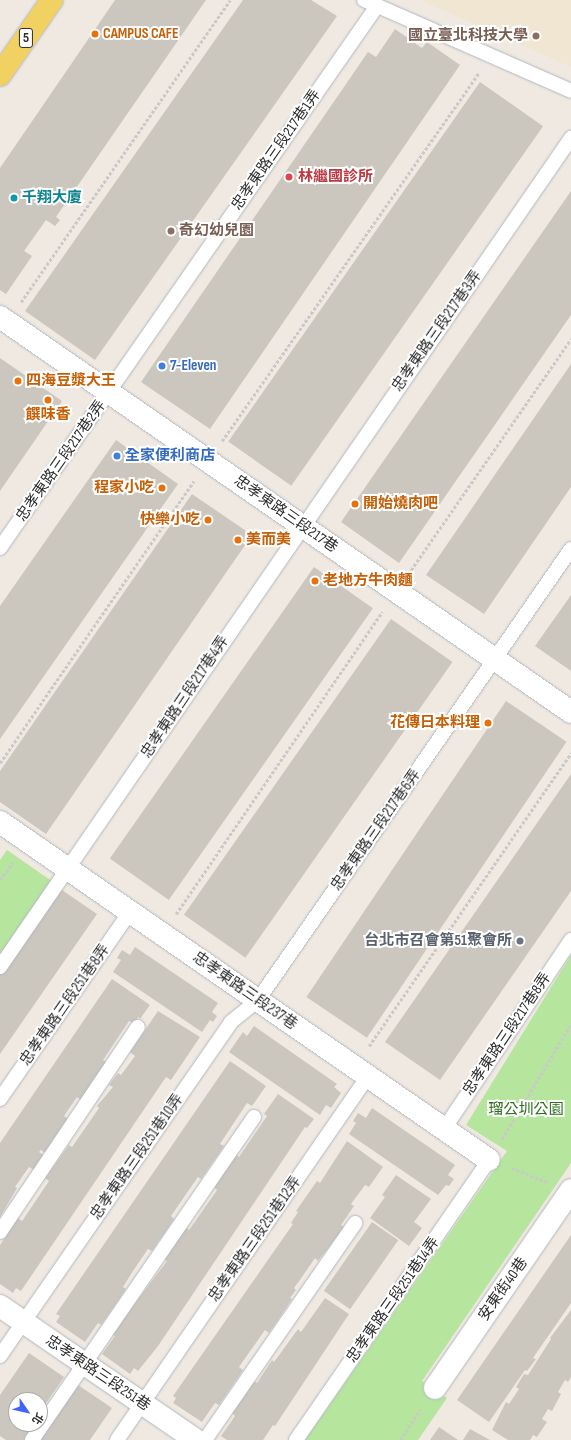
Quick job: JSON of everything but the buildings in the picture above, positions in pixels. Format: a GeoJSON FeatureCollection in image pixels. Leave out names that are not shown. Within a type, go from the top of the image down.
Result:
{"type":"FeatureCollection","features":[{"type":"Feature","properties":{"kind":"main road","name":"5"},"geometry":{"type":"LineString","coordinates":[[0,75],[52,0]]}},
{"type":"Feature","properties":{"kind":"street","name":"忠孝東路三段217巷"},"geometry":{"type":"LineString","coordinates":[[4,320],[571,712]]}},
{"type":"Feature","properties":{"kind":"street","name":"忠孝東路三段237巷"},"geometry":{"type":"LineString","coordinates":[[2,827],[67,868],[489,1160]]}},
{"type":"Feature","properties":{"kind":"street","name":"安東街40巷"},"geometry":{"type":"LineString","coordinates":[[435,1388],[571,1191]]}},
{"type":"Feature","properties":{"kind":"street","name":"忠孝東路三段251巷"},"geometry":{"type":"LineString","coordinates":[[0,1306],[196,1440]]}},
{"type":"Feature","properties":{"kind":"lane"},"geometry":{"type":"LineString","coordinates":[[370,3],[571,91]]}},
{"type":"Feature","properties":{"kind":"lane","name":"忠孝東路三段217巷1弄"},"geometry":{"type":"LineString","coordinates":[[108,393],[370,3]]}},
{"type":"Feature","properties":{"kind":"lane","name":"忠孝東路三段217巷3弄"},"geometry":{"type":"LineString","coordinates":[[302,525],[571,138]]}},
{"type":"Feature","properties":{"kind":"lane","name":"忠孝東路三段217巷2弄"},"geometry":{"type":"LineString","coordinates":[[0,548],[108,393]]}},
{"type":"Feature","properties":{"kind":"lane","name":"忠孝東路三段217巷4弄"},"geometry":{"type":"LineString","coordinates":[[0,967],[302,525]]}},
{"type":"Feature","properties":{"kind":"lane","name":"忠孝東路三段217巷6弄"},"geometry":{"type":"LineString","coordinates":[[258,1000],[571,549]]}},
{"type":"Feature","properties":{"kind":"lane","name":"忠孝東路三段251巷8弄"},"geometry":{"type":"LineString","coordinates":[[0,1099],[130,912]]}},
{"type":"Feature","properties":{"kind":"lane","name":"忠孝東路三段217巷8弄"},"geometry":{"type":"LineString","coordinates":[[444,1129],[571,940]]}},
{"type":"Feature","properties":{"kind":"lane","name":"忠孝東路三段251巷10弄"},"geometry":{"type":"LineString","coordinates":[[0,1356],[230,1022],[258,1000]]}},
{"type":"Feature","properties":{"kind":"lane"},"geometry":{"type":"LineString","coordinates":[[0,1232],[138,1027]]}},
{"type":"Feature","properties":{"kind":"lane","name":"忠孝東路三段251巷12弄"},"geometry":{"type":"LineString","coordinates":[[117,1440],[361,1071]]}},
{"type":"Feature","properties":{"kind":"lane"},"geometry":{"type":"LineString","coordinates":[[32,1440],[254,1117]]}},
{"type":"Feature","properties":{"kind":"lane","name":"忠孝東路三段251巷14弄"},"geometry":{"type":"LineString","coordinates":[[296,1440],[489,1160]]}},
{"type":"Feature","properties":{"kind":"lane"},"geometry":{"type":"LineString","coordinates":[[205,1440],[355,1223]]}},
{"type":"Feature","properties":{"kind":"path"},"geometry":{"type":"LineString","coordinates":[[4,320],[230,0]]}},
{"type":"Feature","properties":{"kind":"path"},"geometry":{"type":"LineString","coordinates":[[0,763],[208,461],[491,56]]}},
{"type":"Feature","properties":{"kind":"path"},"geometry":{"type":"LineString","coordinates":[[163,934],[571,339]]}},
{"type":"Feature","properties":{"kind":"path"},"geometry":{"type":"LineString","coordinates":[[361,1071],[571,753]]}},
{"type":"Feature","properties":{"kind":"path"},"geometry":{"type":"LineString","coordinates":[[0,880],[16,856]]}},
{"type":"Feature","properties":{"kind":"path"},"geometry":{"type":"LineString","coordinates":[[571,1024],[489,1160],[571,1191]]}},
{"type":"Feature","properties":{"kind":"path"},"geometry":{"type":"LineString","coordinates":[[400,1440],[435,1388]]}},
{"type":"Feature","properties":{"kind":"shaded area","name":"國立臺北科技大學"},"geometry":{"type":"Polygon","coordinates":[[[419,0],[571,0],[571,67],[429,4],[419,0]]]}},
{"type":"Feature","properties":{"kind":"green space"},"geometry":{"type":"Polygon","coordinates":[[[7,850],[56,884],[0,964],[0,860],[7,850]]]}},
{"type":"Feature","properties":{"kind":"green space","name":"瑠公圳公園"},"geometry":{"type":"Polygon","coordinates":[[[571,955],[571,1163],[422,1381],[447,1398],[418,1440],[305,1440],[507,1151],[466,1125],[571,955]]]}},
{"type":"Feature","properties":{"kind":"place","name":"CAMPUS CAFE"},"geometry":{"type":"Point","coordinates":[95,34]}},
{"type":"Feature","properties":{"kind":"place","name":"國立臺北科技大學"},"geometry":{"type":"Point","coordinates":[536,36]}},
{"type":"Feature","properties":{"kind":"place","name":"林繼國診所"},"geometry":{"type":"Point","coordinates":[289,177]}},
{"type":"Feature","properties":{"kind":"place","name":"千翔大廈"},"geometry":{"type":"Point","coordinates":[14,198]}},
{"type":"Feature","properties":{"kind":"place","name":"奇幻幼兒園"},"geometry":{"type":"Point","coordinates":[171,231]}},
{"type":"Feature","properties":{"kind":"place","name":"7-Eleven"},"geometry":{"type":"Point","coordinates":[162,366]}},
{"type":"Feature","properties":{"kind":"place","name":"四海豆漿大王"},"geometry":{"type":"Point","coordinates":[18,381]}},
{"type":"Feature","properties":{"kind":"place","name":"饌味香"},"geometry":{"type":"Point","coordinates":[48,400]}},
{"type":"Feature","properties":{"kind":"place","name":"全家便利商店"},"geometry":{"type":"Point","coordinates":[117,456]}},
{"type":"Feature","properties":{"kind":"place","name":"程家小吃"},"geometry":{"type":"Point","coordinates":[162,488]}},
{"type":"Feature","properties":{"kind":"place","name":"開始燒肉吧"},"geometry":{"type":"Point","coordinates":[355,504]}},
{"type":"Feature","properties":{"kind":"place","name":"快樂小吃"},"geometry":{"type":"Point","coordinates":[208,520]}},
{"type":"Feature","properties":{"kind":"place","name":"美而美"},"geometry":{"type":"Point","coordinates":[238,540]}},
{"type":"Feature","properties":{"kind":"place","name":"老地方牛肉麵"},"geometry":{"type":"Point","coordinates":[315,581]}},
{"type":"Feature","properties":{"kind":"place","name":"花傳日本料理"},"geometry":{"type":"Point","coordinates":[488,723]}},
{"type":"Feature","properties":{"kind":"place","name":"台北市召會第51聚會所"},"geometry":{"type":"Point","coordinates":[520,941]}}]}
